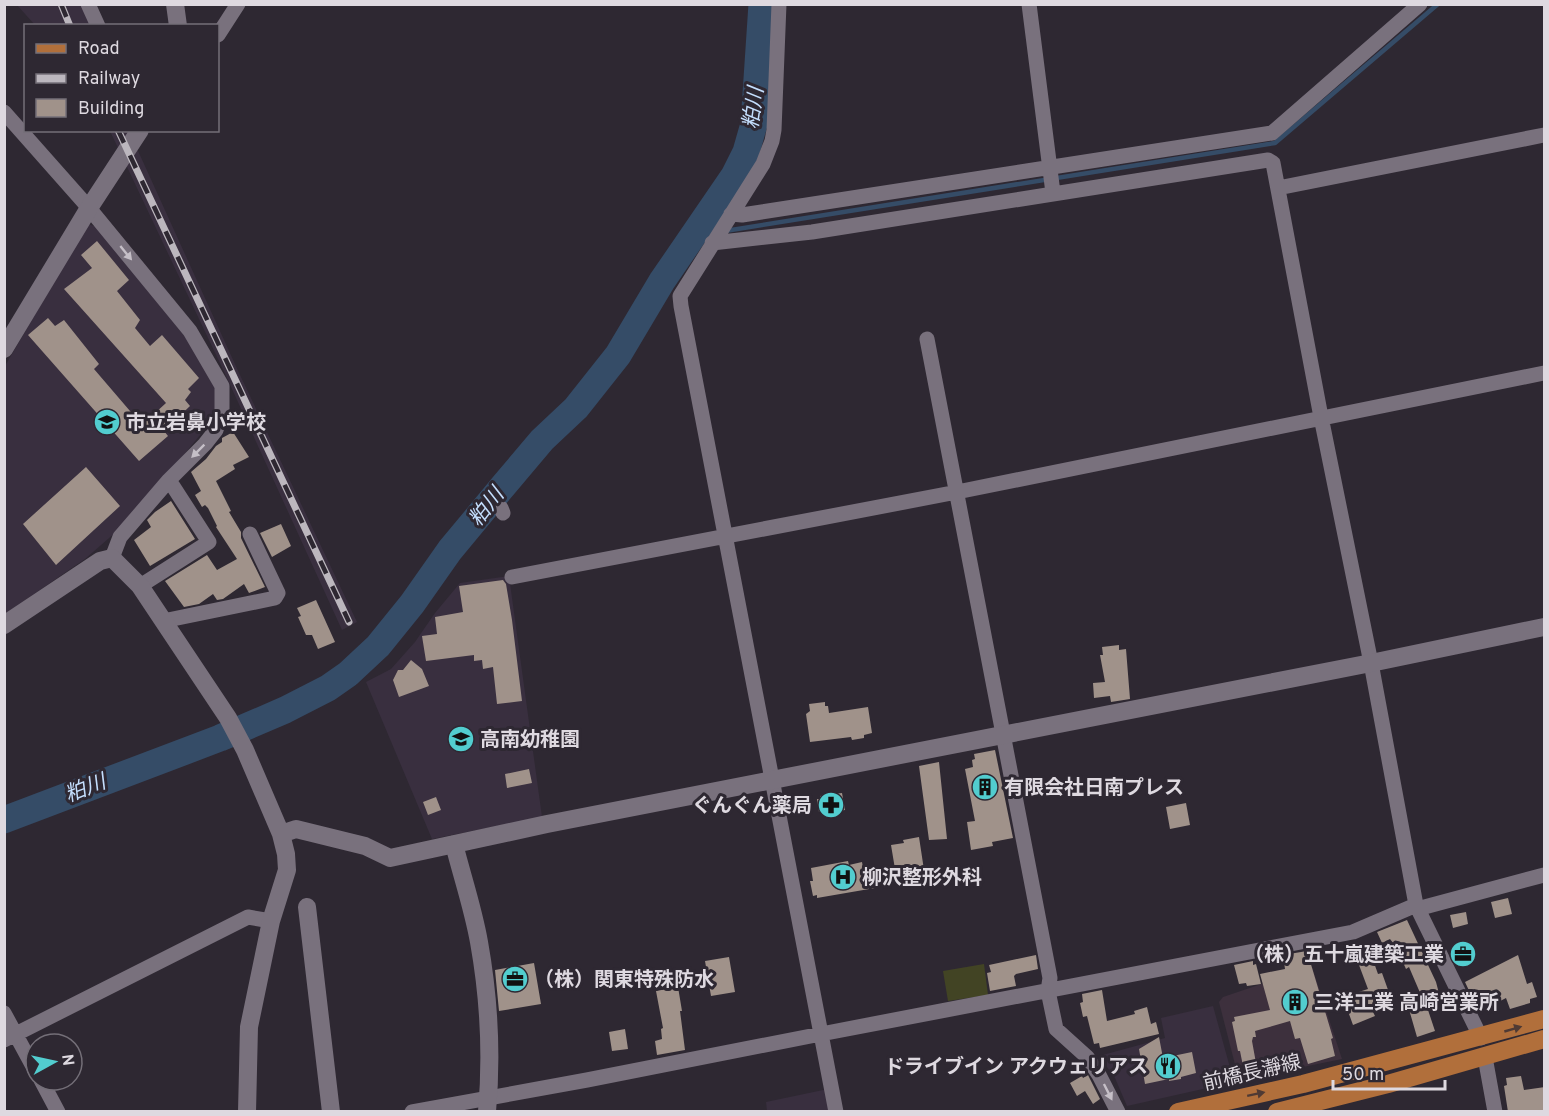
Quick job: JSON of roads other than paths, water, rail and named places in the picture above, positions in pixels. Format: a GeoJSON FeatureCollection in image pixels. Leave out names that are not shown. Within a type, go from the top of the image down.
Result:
{"type":"FeatureCollection","features":[{"type":"Feature","properties":{"kind":"main road","name":"前橋長瀞線"},"geometry":{"type":"LineString","coordinates":[[1178,1112],[1303,1084],[1545,1019]]}},
{"type":"Feature","properties":{"kind":"main road"},"geometry":{"type":"LineString","coordinates":[[1277,1112],[1545,1040]]}},
{"type":"Feature","properties":{"kind":"street"},"geometry":{"type":"LineString","coordinates":[[88,4],[97,24]]}},
{"type":"Feature","properties":{"kind":"street"},"geometry":{"type":"LineString","coordinates":[[175,4],[178,24]]}},
{"type":"Feature","properties":{"kind":"street"},"geometry":{"type":"LineString","coordinates":[[219,33],[238,4]]}},
{"type":"Feature","properties":{"kind":"street"},"geometry":{"type":"LineString","coordinates":[[779,4],[772,141],[764,164],[680,296],[836,1112]]}},
{"type":"Feature","properties":{"kind":"street"},"geometry":{"type":"LineString","coordinates":[[1029,4],[1051,180]]}},
{"type":"Feature","properties":{"kind":"street"},"geometry":{"type":"LineString","coordinates":[[717,235],[812,232],[1272,133],[1420,4]]}},
{"type":"Feature","properties":{"kind":"street"},"geometry":{"type":"LineString","coordinates":[[4,112],[89,208],[190,331],[222,386],[222,411],[216,430],[120,537],[112,558]]}},
{"type":"Feature","properties":{"kind":"street"},"geometry":{"type":"LineString","coordinates":[[6,342],[139,132]]}},
{"type":"Feature","properties":{"kind":"street"},"geometry":{"type":"LineString","coordinates":[[1278,188],[1545,135]]}},
{"type":"Feature","properties":{"kind":"street"},"geometry":{"type":"LineString","coordinates":[[731,214],[742,215],[1051,180],[1268,160],[1273,163],[1417,907],[1481,1038]]}},
{"type":"Feature","properties":{"kind":"street"},"geometry":{"type":"LineString","coordinates":[[927,339],[1050,978],[1048,991],[1056,1029],[1087,1057],[1118,1112]]}},
{"type":"Feature","properties":{"kind":"street"},"geometry":{"type":"LineString","coordinates":[[512,578],[957,492],[1545,373]]}},
{"type":"Feature","properties":{"kind":"street"},"geometry":{"type":"LineString","coordinates":[[140,586],[208,542],[169,480]]}},
{"type":"Feature","properties":{"kind":"street"},"geometry":{"type":"LineString","coordinates":[[163,621],[274,598],[278,592],[250,534]]}},
{"type":"Feature","properties":{"kind":"street"},"geometry":{"type":"LineString","coordinates":[[112,558],[140,586],[228,718],[281,834],[286,854],[287,870],[270,921],[249,1027],[247,1112]]}},
{"type":"Feature","properties":{"kind":"street"},"geometry":{"type":"LineString","coordinates":[[4,625],[100,561],[112,558]]}},
{"type":"Feature","properties":{"kind":"street"},"geometry":{"type":"LineString","coordinates":[[281,834],[296,829],[365,846],[390,858],[454,843],[1545,627]]}},
{"type":"Feature","properties":{"kind":"street"},"geometry":{"type":"LineString","coordinates":[[454,843],[472,909],[484,974],[489,1014],[488,1104]]}},
{"type":"Feature","properties":{"kind":"street"},"geometry":{"type":"LineString","coordinates":[[412,1112],[488,1104],[587,1080],[1353,932],[1417,907],[1545,875]]}},
{"type":"Feature","properties":{"kind":"street"},"geometry":{"type":"LineString","coordinates":[[307,908],[331,1112]]}},
{"type":"Feature","properties":{"kind":"street"},"geometry":{"type":"LineString","coordinates":[[10,1037],[248,917],[270,921]]}},
{"type":"Feature","properties":{"kind":"street"},"geometry":{"type":"LineString","coordinates":[[4,1013],[10,1037],[24,1056]]}},
{"type":"Feature","properties":{"kind":"street"},"geometry":{"type":"LineString","coordinates":[[1485,1057],[1495,1112]]}},
{"type":"Feature","properties":{"kind":"street"},"geometry":{"type":"LineString","coordinates":[[46,1092],[57,1112]]}},
{"type":"Feature","properties":{"kind":"waterway","name":"粕川"},"geometry":{"type":"LineString","coordinates":[[4,820],[220,738],[285,710],[328,688],[348,674],[378,646],[412,604],[450,550],[542,440],[576,408],[618,355],[662,281],[734,176],[746,152],[754,124],[762,4]]}},
{"type":"Feature","properties":{"kind":"waterway"},"geometry":{"type":"LineString","coordinates":[[725,231],[1275,143],[1438,4]]}},
{"type":"Feature","properties":{"kind":"waterway"},"geometry":{"type":"LineString","coordinates":[[694,236],[716,232]]}},
{"type":"Feature","properties":{"kind":"railway"},"geometry":{"type":"LineString","coordinates":[[61,4],[69,24]]}},
{"type":"Feature","properties":{"kind":"railway"},"geometry":{"type":"LineString","coordinates":[[119,132],[349,622]]}},
{"type":"Feature","properties":{"kind":"place","name":"市立岩鼻小学校"},"geometry":{"type":"Point","coordinates":[107,422]}},
{"type":"Feature","properties":{"kind":"place","name":"高南幼稚園"},"geometry":{"type":"Point","coordinates":[461,739]}},
{"type":"Feature","properties":{"kind":"place","name":"有限会社日南プレス"},"geometry":{"type":"Point","coordinates":[985,787]}},
{"type":"Feature","properties":{"kind":"place","name":"ぐんぐん薬局"},"geometry":{"type":"Point","coordinates":[831,805]}},
{"type":"Feature","properties":{"kind":"place","name":"柳沢整形外科"},"geometry":{"type":"Point","coordinates":[843,877]}},
{"type":"Feature","properties":{"kind":"place","name":"（株）五十嵐建築工業"},"geometry":{"type":"Point","coordinates":[1463,954]}},
{"type":"Feature","properties":{"kind":"place","name":"（株）関東特殊防水"},"geometry":{"type":"Point","coordinates":[515,979]}},
{"type":"Feature","properties":{"kind":"place","name":"三洋工業 高崎営業所"},"geometry":{"type":"Point","coordinates":[1295,1002]}},
{"type":"Feature","properties":{"kind":"place","name":"ドライブイン アクウェリアス"},"geometry":{"type":"Point","coordinates":[1168,1066]}}]}
